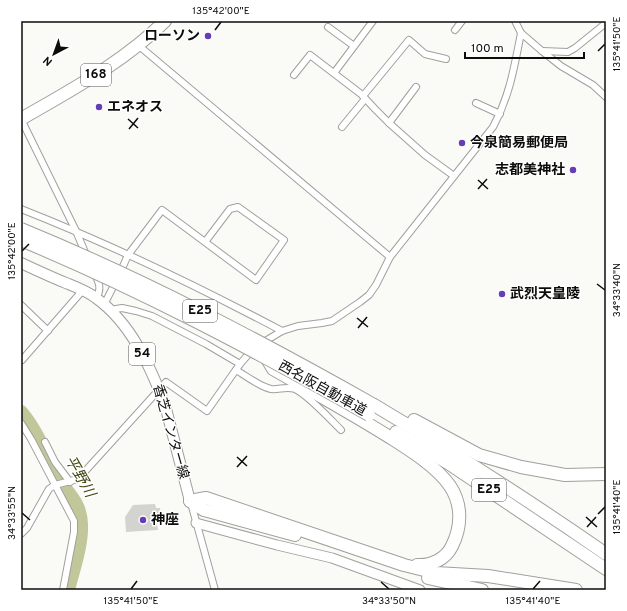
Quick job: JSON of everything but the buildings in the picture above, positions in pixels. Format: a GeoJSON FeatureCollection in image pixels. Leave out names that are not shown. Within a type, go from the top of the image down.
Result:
{"type":"FeatureCollection","features":[{"type":"Feature","properties":{"kind":"highway","name":"168"},"geometry":{"type":"LineString","coordinates":[[21,119],[98,74],[138,45],[165,21]]}},
{"type":"Feature","properties":{"kind":"highway","name":"西名阪自動車道"},"geometry":{"type":"LineString","coordinates":[[21,229],[78,252],[174,298],[270,346],[353,393],[371,410],[606,569]]}},
{"type":"Feature","properties":{"kind":"highway","name":"西名阪自動車道"},"geometry":{"type":"LineString","coordinates":[[21,240],[103,276],[170,308],[455,454],[541,509],[606,554]]}},
{"type":"Feature","properties":{"kind":"highway"},"geometry":{"type":"LineString","coordinates":[[371,410],[479,455],[522,467],[565,475],[606,474]]}},
{"type":"Feature","properties":{"kind":"highway"},"geometry":{"type":"LineString","coordinates":[[371,410],[405,447],[442,476],[456,498],[460,511],[460,524],[456,538],[451,549],[442,558],[423,566],[404,565]]}},
{"type":"Feature","properties":{"kind":"highway"},"geometry":{"type":"LineString","coordinates":[[190,501],[206,498],[404,565],[436,573],[488,576],[576,590]]}},
{"type":"Feature","properties":{"kind":"highway"},"geometry":{"type":"LineString","coordinates":[[190,501],[204,510],[323,543],[417,576],[482,590]]}},
{"type":"Feature","properties":{"kind":"highway"},"geometry":{"type":"LineString","coordinates":[[417,576],[539,590]]}},
{"type":"Feature","properties":{"kind":"main road","name":"香芝インター線"},"geometry":{"type":"LineString","coordinates":[[21,264],[83,290],[96,298],[107,307],[122,324],[137,345],[152,373],[165,405],[190,501]]}},
{"type":"Feature","properties":{"kind":"street"},"geometry":{"type":"LineString","coordinates":[[334,73],[373,21]]}},
{"type":"Feature","properties":{"kind":"street"},"geometry":{"type":"LineString","coordinates":[[454,30],[462,21]]}},
{"type":"Feature","properties":{"kind":"street"},"geometry":{"type":"LineString","coordinates":[[515,21],[521,33],[542,51],[561,66],[593,85],[606,97]]}},
{"type":"Feature","properties":{"kind":"street"},"geometry":{"type":"LineString","coordinates":[[542,51],[568,52],[606,22]]}},
{"type":"Feature","properties":{"kind":"street"},"geometry":{"type":"LineString","coordinates":[[328,26],[354,46]]}},
{"type":"Feature","properties":{"kind":"street"},"geometry":{"type":"LineString","coordinates":[[21,534],[27,528],[43,497],[49,490],[57,485],[78,479],[166,382],[206,411],[238,367],[256,346],[282,331],[298,326],[332,321],[369,295],[376,285],[390,257],[493,127],[500,114],[509,90],[521,33]]}},
{"type":"Feature","properties":{"kind":"street"},"geometry":{"type":"LineString","coordinates":[[342,127],[409,40],[425,54],[446,58]]}},
{"type":"Feature","properties":{"kind":"street"},"geometry":{"type":"LineString","coordinates":[[138,45],[390,257]]}},
{"type":"Feature","properties":{"kind":"street"},"geometry":{"type":"LineString","coordinates":[[294,75],[310,55],[364,97],[375,110],[425,154],[454,176]]}},
{"type":"Feature","properties":{"kind":"street"},"geometry":{"type":"LineString","coordinates":[[389,122],[416,87]]}},
{"type":"Feature","properties":{"kind":"street"},"geometry":{"type":"LineString","coordinates":[[476,103],[500,114]]}},
{"type":"Feature","properties":{"kind":"street"},"geometry":{"type":"LineString","coordinates":[[21,119],[76,231],[100,286],[100,293],[96,298]]}},
{"type":"Feature","properties":{"kind":"street"},"geometry":{"type":"LineString","coordinates":[[205,242],[230,209],[238,207],[284,240],[256,280],[162,210],[128,255],[107,307],[122,308],[152,316],[206,344],[266,388],[273,389],[288,387],[296,390],[341,430]]}},
{"type":"Feature","properties":{"kind":"street"},"geometry":{"type":"LineString","coordinates":[[21,209],[76,231],[128,255],[227,302],[282,331]]}},
{"type":"Feature","properties":{"kind":"street"},"geometry":{"type":"LineString","coordinates":[[22,360],[83,290]]}},
{"type":"Feature","properties":{"kind":"street"},"geometry":{"type":"LineString","coordinates":[[21,305],[48,330]]}},
{"type":"Feature","properties":{"kind":"street"},"geometry":{"type":"LineString","coordinates":[[21,423],[57,485],[74,521],[74,532],[63,590]]}},
{"type":"Feature","properties":{"kind":"street"},"geometry":{"type":"LineString","coordinates":[[45,442],[55,462],[68,482]]}},
{"type":"Feature","properties":{"kind":"street"},"geometry":{"type":"LineString","coordinates":[[190,501],[215,590]]}},
{"type":"Feature","properties":{"kind":"street"},"geometry":{"type":"LineString","coordinates":[[196,523],[332,558],[420,590]]}},
{"type":"Feature","properties":{"kind":"waterway","name":"平野川"},"geometry":{"type":"LineString","coordinates":[[21,412],[41,444],[58,478],[76,504],[80,516],[80,540],[68,590]]}},
{"type":"Feature","properties":{"kind":"place","name":"ローソン"},"geometry":{"type":"Point","coordinates":[208,36]}},
{"type":"Feature","properties":{"kind":"place","name":"エネオス"},"geometry":{"type":"Point","coordinates":[99,107]}},
{"type":"Feature","properties":{"kind":"place","name":"今泉簡易郵便局"},"geometry":{"type":"Point","coordinates":[462,143]}},
{"type":"Feature","properties":{"kind":"place","name":"志都美神社"},"geometry":{"type":"Point","coordinates":[573,170]}},
{"type":"Feature","properties":{"kind":"place","name":"武烈天皇陵"},"geometry":{"type":"Point","coordinates":[502,294]}},
{"type":"Feature","properties":{"kind":"place","name":"神座"},"geometry":{"type":"Point","coordinates":[143,520]}}]}
